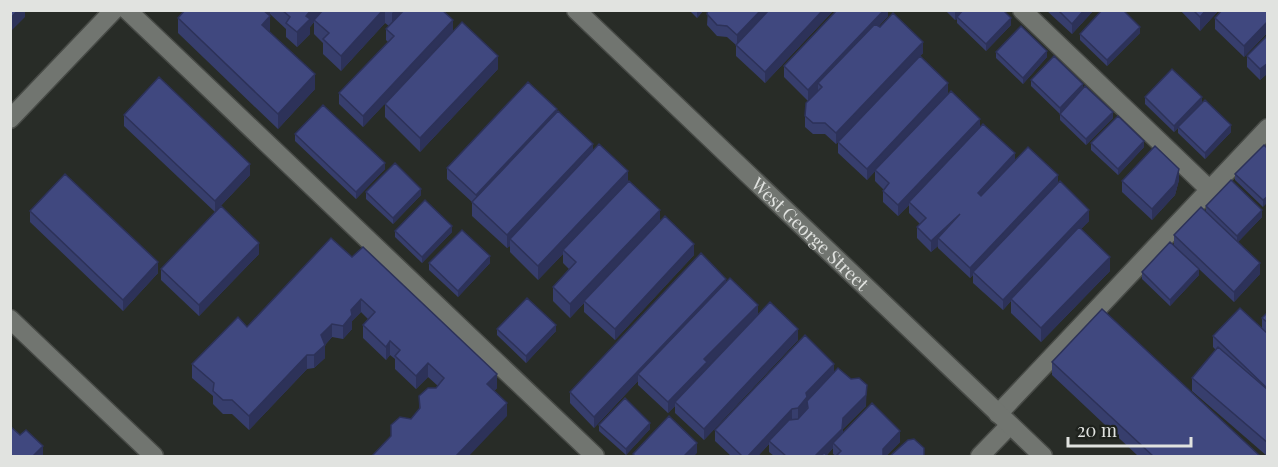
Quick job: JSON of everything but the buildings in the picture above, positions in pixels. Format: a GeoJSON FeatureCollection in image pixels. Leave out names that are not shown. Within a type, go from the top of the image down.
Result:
{"type":"FeatureCollection","features":[{"type":"Feature","properties":{"kind":"street"},"geometry":{"type":"LineString","coordinates":[[10,119],[114,10]]}},
{"type":"Feature","properties":{"kind":"street"},"geometry":{"type":"LineString","coordinates":[[127,10],[595,456]]}},
{"type":"Feature","properties":{"kind":"street","name":"West George Street"},"geometry":{"type":"LineString","coordinates":[[576,10],[1043,456]]}},
{"type":"Feature","properties":{"kind":"street"},"geometry":{"type":"LineString","coordinates":[[1022,10],[1209,189]]}},
{"type":"Feature","properties":{"kind":"street"},"geometry":{"type":"LineString","coordinates":[[980,456],[1004,420],[1209,189],[1268,128]]}},
{"type":"Feature","properties":{"kind":"street"},"geometry":{"type":"LineString","coordinates":[[10,319],[154,456]]}}]}
